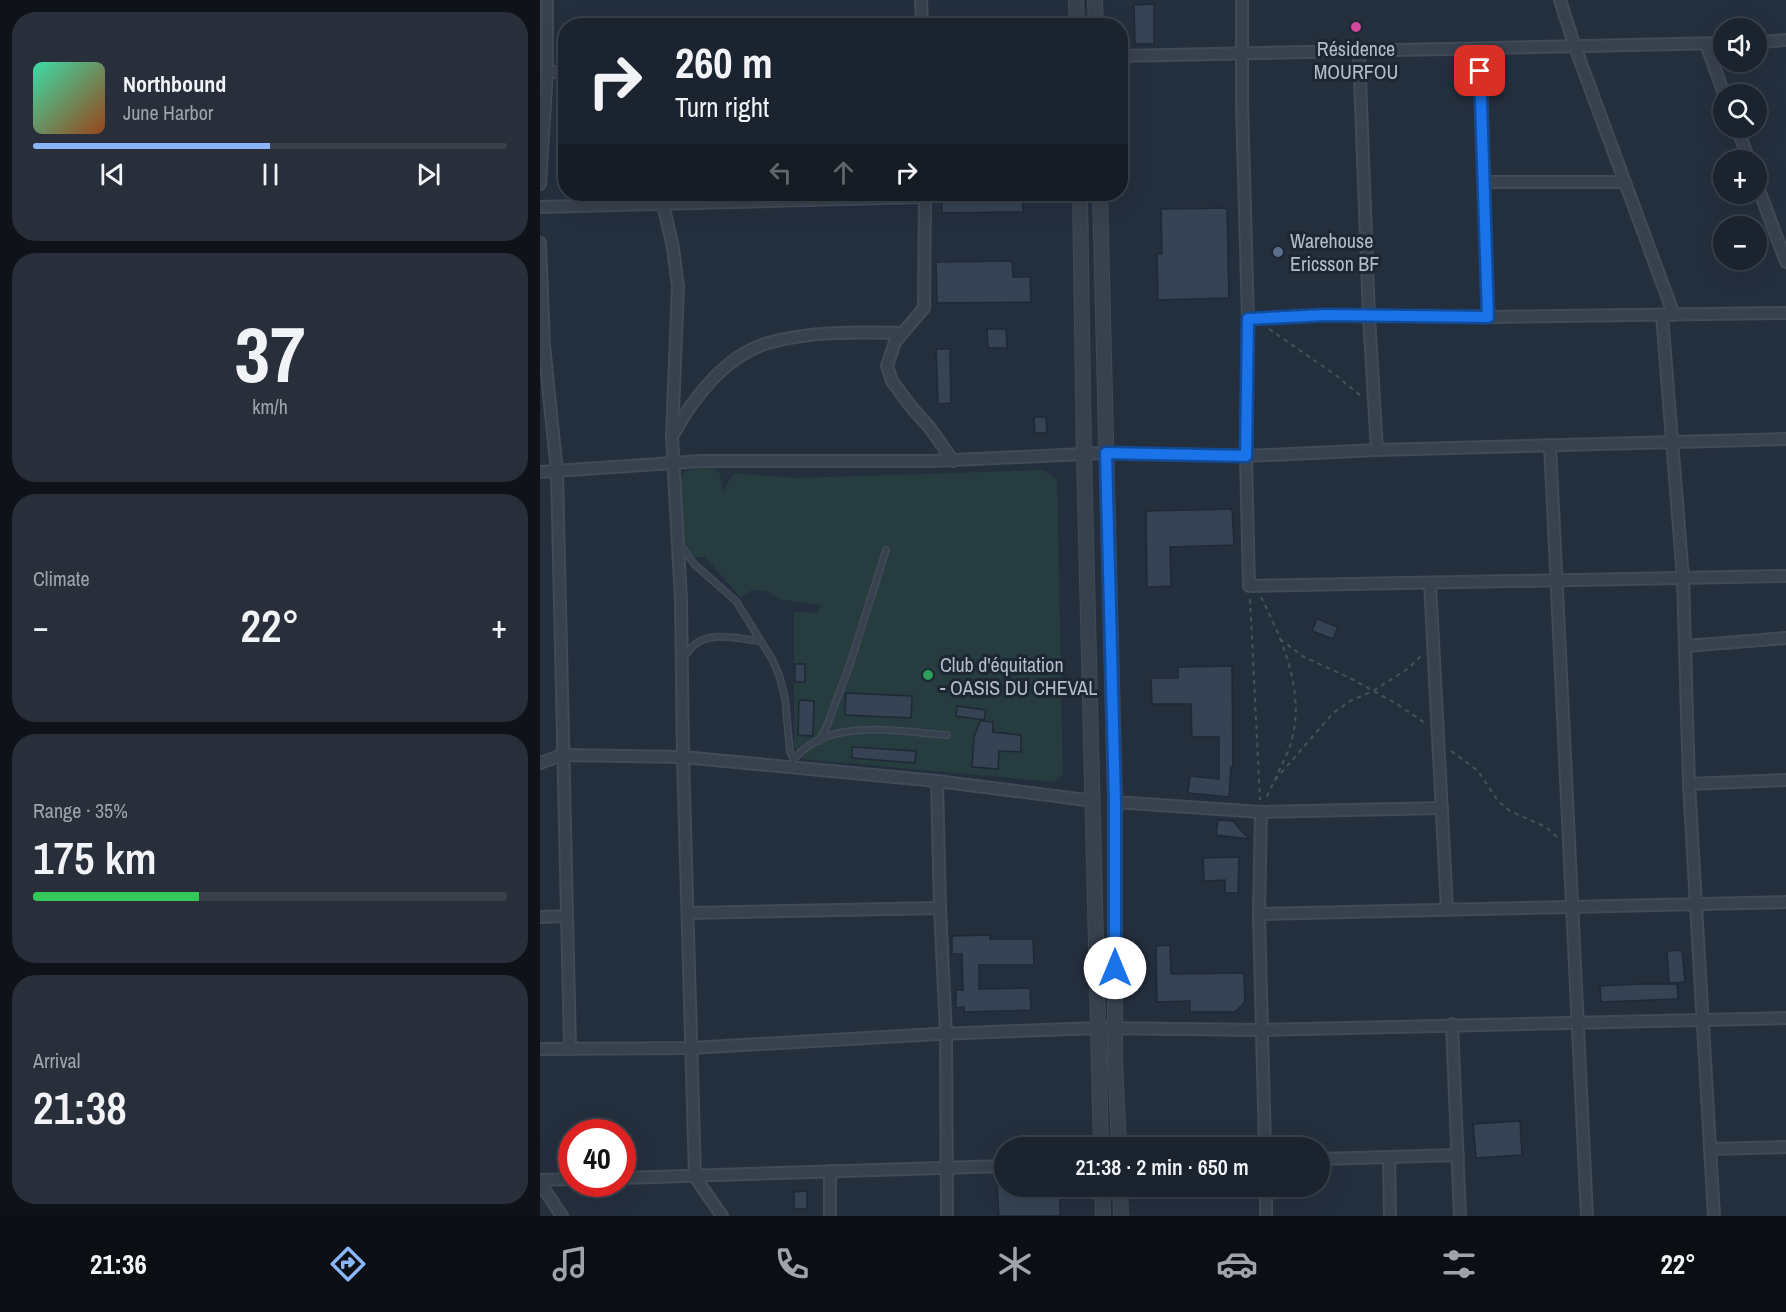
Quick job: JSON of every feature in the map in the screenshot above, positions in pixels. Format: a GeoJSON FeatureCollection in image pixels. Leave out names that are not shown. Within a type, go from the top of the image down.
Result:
{"type":"FeatureCollection","features":[{"type":"Feature","properties":{"kind":"street"},"geometry":{"type":"LineString","coordinates":[[540,184],[547,72],[547,0]]}},
{"type":"Feature","properties":{"kind":"street"},"geometry":{"type":"LineString","coordinates":[[921,0],[922,18]]}},
{"type":"Feature","properties":{"kind":"street"},"geometry":{"type":"LineString","coordinates":[[1076,0],[1077,18]]}},
{"type":"Feature","properties":{"kind":"street"},"geometry":{"type":"LineString","coordinates":[[1095,0],[1096,18]]}},
{"type":"Feature","properties":{"kind":"street"},"geometry":{"type":"LineString","coordinates":[[1242,0],[1242,131],[1248,319],[1246,456],[1252,586],[1786,576]]}},
{"type":"Feature","properties":{"kind":"street"},"geometry":{"type":"LineString","coordinates":[[1560,0],[1625,182],[1668,315],[1671,442],[1683,578],[1689,784],[1714,1216]]}},
{"type":"Feature","properties":{"kind":"street"},"geometry":{"type":"LineString","coordinates":[[1767,41],[1786,40]]}},
{"type":"Feature","properties":{"kind":"street"},"geometry":{"type":"LineString","coordinates":[[1706,44],[1720,84]]}},
{"type":"Feature","properties":{"kind":"street"},"geometry":{"type":"LineString","coordinates":[[1128,56],[1713,44]]}},
{"type":"Feature","properties":{"kind":"street"},"geometry":{"type":"LineString","coordinates":[[1480,49],[1488,317]]}},
{"type":"Feature","properties":{"kind":"street"},"geometry":{"type":"LineString","coordinates":[[1359,52],[1369,317],[1377,450]]}},
{"type":"Feature","properties":{"kind":"street"},"geometry":{"type":"LineString","coordinates":[[547,72],[558,72]]}},
{"type":"Feature","properties":{"kind":"street"},"geometry":{"type":"LineString","coordinates":[[1484,182],[1625,182]]}},
{"type":"Feature","properties":{"kind":"street"},"geometry":{"type":"LineString","coordinates":[[540,207],[750,201]]}},
{"type":"Feature","properties":{"kind":"street"},"geometry":{"type":"LineString","coordinates":[[925,201],[924,308],[901,333],[889,356],[887,366],[892,381],[953,461]]}},
{"type":"Feature","properties":{"kind":"street"},"geometry":{"type":"LineString","coordinates":[[1080,201],[1101,1137]]}},
{"type":"Feature","properties":{"kind":"street"},"geometry":{"type":"LineString","coordinates":[[1100,201],[1115,802],[1115,1029],[1119,1137]]}},
{"type":"Feature","properties":{"kind":"street"},"geometry":{"type":"LineString","coordinates":[[663,204],[674,248],[678,286],[672,436],[679,541],[695,1177],[722,1216]]}},
{"type":"Feature","properties":{"kind":"street"},"geometry":{"type":"LineString","coordinates":[[1764,204],[1786,262]]}},
{"type":"Feature","properties":{"kind":"street"},"geometry":{"type":"LineString","coordinates":[[540,243],[542,345],[557,472],[570,1047]]}},
{"type":"Feature","properties":{"kind":"street"},"geometry":{"type":"LineString","coordinates":[[1248,319],[1326,315],[1488,317],[1786,314]]}},
{"type":"Feature","properties":{"kind":"street"},"geometry":{"type":"LineString","coordinates":[[672,436],[697,395],[715,376],[745,353],[767,343],[814,335],[901,333]]}},
{"type":"Feature","properties":{"kind":"street"},"geometry":{"type":"LineString","coordinates":[[540,472],[674,462],[953,461],[1106,453],[1246,456],[1377,450],[1786,440]]}},
{"type":"Feature","properties":{"kind":"street"},"geometry":{"type":"LineString","coordinates":[[1550,445],[1587,1216]]}},
{"type":"Feature","properties":{"kind":"street"},"geometry":{"type":"LineString","coordinates":[[1430,583],[1447,909]]}},
{"type":"Feature","properties":{"kind":"street"},"geometry":{"type":"LineString","coordinates":[[1686,646],[1786,638]]}},
{"type":"Feature","properties":{"kind":"street"},"geometry":{"type":"LineString","coordinates":[[540,763],[563,755],[683,757],[792,763],[1094,801]]}},
{"type":"Feature","properties":{"kind":"street"},"geometry":{"type":"LineString","coordinates":[[1689,784],[1786,780]]}},
{"type":"Feature","properties":{"kind":"street"},"geometry":{"type":"LineString","coordinates":[[937,781],[946,1034],[947,1216]]}},
{"type":"Feature","properties":{"kind":"street"},"geometry":{"type":"LineString","coordinates":[[1115,802],[1261,812],[1442,808]]}},
{"type":"Feature","properties":{"kind":"street"},"geometry":{"type":"LineString","coordinates":[[1261,812],[1259,914],[1265,1137]]}},
{"type":"Feature","properties":{"kind":"street"},"geometry":{"type":"LineString","coordinates":[[1259,914],[1786,902]]}},
{"type":"Feature","properties":{"kind":"street"},"geometry":{"type":"LineString","coordinates":[[688,913],[940,909]]}},
{"type":"Feature","properties":{"kind":"street"},"geometry":{"type":"LineString","coordinates":[[540,917],[567,916]]}},
{"type":"Feature","properties":{"kind":"street"},"geometry":{"type":"LineString","coordinates":[[540,1049],[570,1047],[691,1048],[1098,1028],[1262,1030],[1786,1018]]}},
{"type":"Feature","properties":{"kind":"street"},"geometry":{"type":"LineString","coordinates":[[1452,1024],[1460,1216]]}},
{"type":"Feature","properties":{"kind":"street"},"geometry":{"type":"LineString","coordinates":[[1710,1149],[1786,1147]]}},
{"type":"Feature","properties":{"kind":"street"},"geometry":{"type":"LineString","coordinates":[[1330,1159],[1458,1155]]}},
{"type":"Feature","properties":{"kind":"street"},"geometry":{"type":"LineString","coordinates":[[1389,1157],[1390,1216]]}},
{"type":"Feature","properties":{"kind":"street"},"geometry":{"type":"LineString","coordinates":[[636,1178],[994,1167]]}},
{"type":"Feature","properties":{"kind":"street"},"geometry":{"type":"LineString","coordinates":[[830,1171],[830,1216]]}},
{"type":"Feature","properties":{"kind":"street"},"geometry":{"type":"LineString","coordinates":[[558,1180],[540,1182],[562,1216]]}},
{"type":"Feature","properties":{"kind":"street"},"geometry":{"type":"LineString","coordinates":[[1102,1197],[1103,1216]]}},
{"type":"Feature","properties":{"kind":"street"},"geometry":{"type":"LineString","coordinates":[[1120,1197],[1121,1216]]}},
{"type":"Feature","properties":{"kind":"street"},"geometry":{"type":"LineString","coordinates":[[1266,1197],[1266,1216]]}},
{"type":"Feature","properties":{"kind":"lane"},"geometry":{"type":"LineString","coordinates":[[679,541],[694,564],[736,602],[772,660],[785,698],[792,763]]}},
{"type":"Feature","properties":{"kind":"lane"},"geometry":{"type":"LineString","coordinates":[[819,741],[849,667],[886,550]]}},
{"type":"Feature","properties":{"kind":"lane"},"geometry":{"type":"LineString","coordinates":[[681,663],[694,643],[701,639],[714,637],[759,641]]}},
{"type":"Feature","properties":{"kind":"lane"},"geometry":{"type":"LineString","coordinates":[[792,763],[799,753],[839,732],[857,729],[947,735]]}},
{"type":"Feature","properties":{"kind":"path"},"geometry":{"type":"LineString","coordinates":[[1260,317],[1269,330],[1357,391],[1374,413]]}},
{"type":"Feature","properties":{"kind":"path"},"geometry":{"type":"LineString","coordinates":[[1252,586],[1275,625],[1288,659],[1296,705],[1290,744],[1261,812]]}},
{"type":"Feature","properties":{"kind":"path"},"geometry":{"type":"LineString","coordinates":[[1252,586],[1261,812]]}},
{"type":"Feature","properties":{"kind":"path"},"geometry":{"type":"LineString","coordinates":[[1273,782],[1333,713],[1409,668],[1423,654],[1433,638]]}},
{"type":"Feature","properties":{"kind":"green space","name":"Club d'équitation - OASIS DU CHEVAL"},"geometry":{"type":"Polygon","coordinates":[[[714,469],[720,474],[723,491],[734,473],[797,478],[1044,470],[1057,480],[1063,774],[1054,782],[804,759],[794,747],[794,612],[817,613],[821,605],[778,599],[770,592],[752,590],[741,598],[705,557],[695,557],[685,542],[681,527],[680,479],[688,471],[714,469]]]}},
{"type":"Feature","properties":{"kind":"building"},"geometry":{"type":"Polygon","coordinates":[[[1154,4],[1154,44],[1135,44],[1134,5],[1154,4]]]}},
{"type":"Feature","properties":{"kind":"building"},"geometry":{"type":"Polygon","coordinates":[[[942,201],[1022,201],[1023,212],[942,213],[942,201]]]}},
{"type":"Feature","properties":{"kind":"building"},"geometry":{"type":"Polygon","coordinates":[[[1227,208],[1229,298],[1158,300],[1157,254],[1162,254],[1161,209],[1227,208]]]}},
{"type":"Feature","properties":{"kind":"building"},"geometry":{"type":"Polygon","coordinates":[[[1012,261],[1013,277],[1030,277],[1031,302],[937,303],[936,262],[1012,261]]]}},
{"type":"Feature","properties":{"kind":"building"},"geometry":{"type":"Polygon","coordinates":[[[987,329],[1006,329],[1007,348],[988,348],[987,329]]]}},
{"type":"Feature","properties":{"kind":"building"},"geometry":{"type":"Polygon","coordinates":[[[936,349],[950,349],[951,403],[938,404],[936,349]]]}},
{"type":"Feature","properties":{"kind":"building"},"geometry":{"type":"Polygon","coordinates":[[[1034,417],[1046,417],[1047,433],[1035,433],[1034,417]]]}},
{"type":"Feature","properties":{"kind":"building"},"geometry":{"type":"Polygon","coordinates":[[[1232,509],[1234,545],[1170,547],[1171,586],[1147,587],[1146,511],[1232,509]]]}},
{"type":"Feature","properties":{"kind":"building"},"geometry":{"type":"Polygon","coordinates":[[[1317,619],[1338,627],[1333,639],[1312,631],[1317,619]]]}},
{"type":"Feature","properties":{"kind":"building"},"geometry":{"type":"Polygon","coordinates":[[[795,664],[805,664],[805,682],[795,682],[795,664]]]}},
{"type":"Feature","properties":{"kind":"building"},"geometry":{"type":"Polygon","coordinates":[[[1232,666],[1233,767],[1231,767],[1229,797],[1188,793],[1190,776],[1219,779],[1219,737],[1192,737],[1191,704],[1152,704],[1151,678],[1178,678],[1178,667],[1232,666]]]}},
{"type":"Feature","properties":{"kind":"building"},"geometry":{"type":"Polygon","coordinates":[[[846,693],[912,696],[911,718],[845,715],[846,693]]]}},
{"type":"Feature","properties":{"kind":"building"},"geometry":{"type":"Polygon","coordinates":[[[799,700],[814,701],[813,736],[798,735],[799,700]]]}},
{"type":"Feature","properties":{"kind":"building"},"geometry":{"type":"Polygon","coordinates":[[[957,706],[986,710],[984,720],[956,716],[957,706]]]}},
{"type":"Feature","properties":{"kind":"building"},"geometry":{"type":"Polygon","coordinates":[[[980,721],[993,722],[993,732],[1021,735],[1021,752],[999,751],[998,769],[972,767],[974,737],[980,721]]]}},
{"type":"Feature","properties":{"kind":"building"},"geometry":{"type":"Polygon","coordinates":[[[852,747],[916,751],[915,763],[852,758],[852,747]]]}},
{"type":"Feature","properties":{"kind":"building"},"geometry":{"type":"Polygon","coordinates":[[[1218,820],[1233,821],[1249,839],[1216,835],[1218,820]]]}},
{"type":"Feature","properties":{"kind":"building"},"geometry":{"type":"Polygon","coordinates":[[[1239,857],[1238,893],[1225,893],[1225,880],[1204,881],[1203,858],[1239,857]]]}},
{"type":"Feature","properties":{"kind":"building"},"geometry":{"type":"Polygon","coordinates":[[[990,935],[990,939],[1033,939],[1034,965],[979,965],[979,989],[1030,988],[1031,1010],[964,1012],[964,1007],[956,1008],[956,990],[963,990],[962,954],[952,954],[952,936],[990,935]]]}},
{"type":"Feature","properties":{"kind":"building"},"geometry":{"type":"Polygon","coordinates":[[[1170,945],[1171,974],[1244,973],[1245,1002],[1235,1012],[1190,1012],[1190,1001],[1157,1002],[1156,946],[1170,945]]]}},
{"type":"Feature","properties":{"kind":"building"},"geometry":{"type":"Polygon","coordinates":[[[1682,950],[1685,982],[1669,983],[1667,951],[1682,950]]]}},
{"type":"Feature","properties":{"kind":"building"},"geometry":{"type":"Polygon","coordinates":[[[1677,984],[1678,999],[1601,1002],[1600,986],[1677,984]]]}},
{"type":"Feature","properties":{"kind":"building"},"geometry":{"type":"Polygon","coordinates":[[[1520,1121],[1522,1155],[1476,1158],[1473,1124],[1520,1121]]]}},
{"type":"Feature","properties":{"kind":"building"},"geometry":{"type":"Polygon","coordinates":[[[807,1191],[807,1209],[794,1209],[794,1192],[807,1191]]]}},
{"type":"Feature","properties":{"kind":"building"},"geometry":{"type":"Polygon","coordinates":[[[998,1197],[1060,1197],[1060,1216],[999,1216],[998,1197]]]}},
{"type":"Feature","properties":{"kind":"place","name":"Résidence MOURFOU"},"geometry":{"type":"Point","coordinates":[1356,27]}},
{"type":"Feature","properties":{"kind":"place","name":"Warehouse Ericsson BF"},"geometry":{"type":"Point","coordinates":[1278,252]}},
{"type":"Feature","properties":{"kind":"place","name":"Club d'équitation - OASIS DU CHEVAL"},"geometry":{"type":"Point","coordinates":[928,675]}},
{"type":"Feature","properties":{"kind":"route"},"geometry":{"type":"LineString","coordinates":[[1115,968],[1115,802],[1106,453],[1246,456],[1248,319],[1326,315],[1488,317],[1480,71]]}}]}
